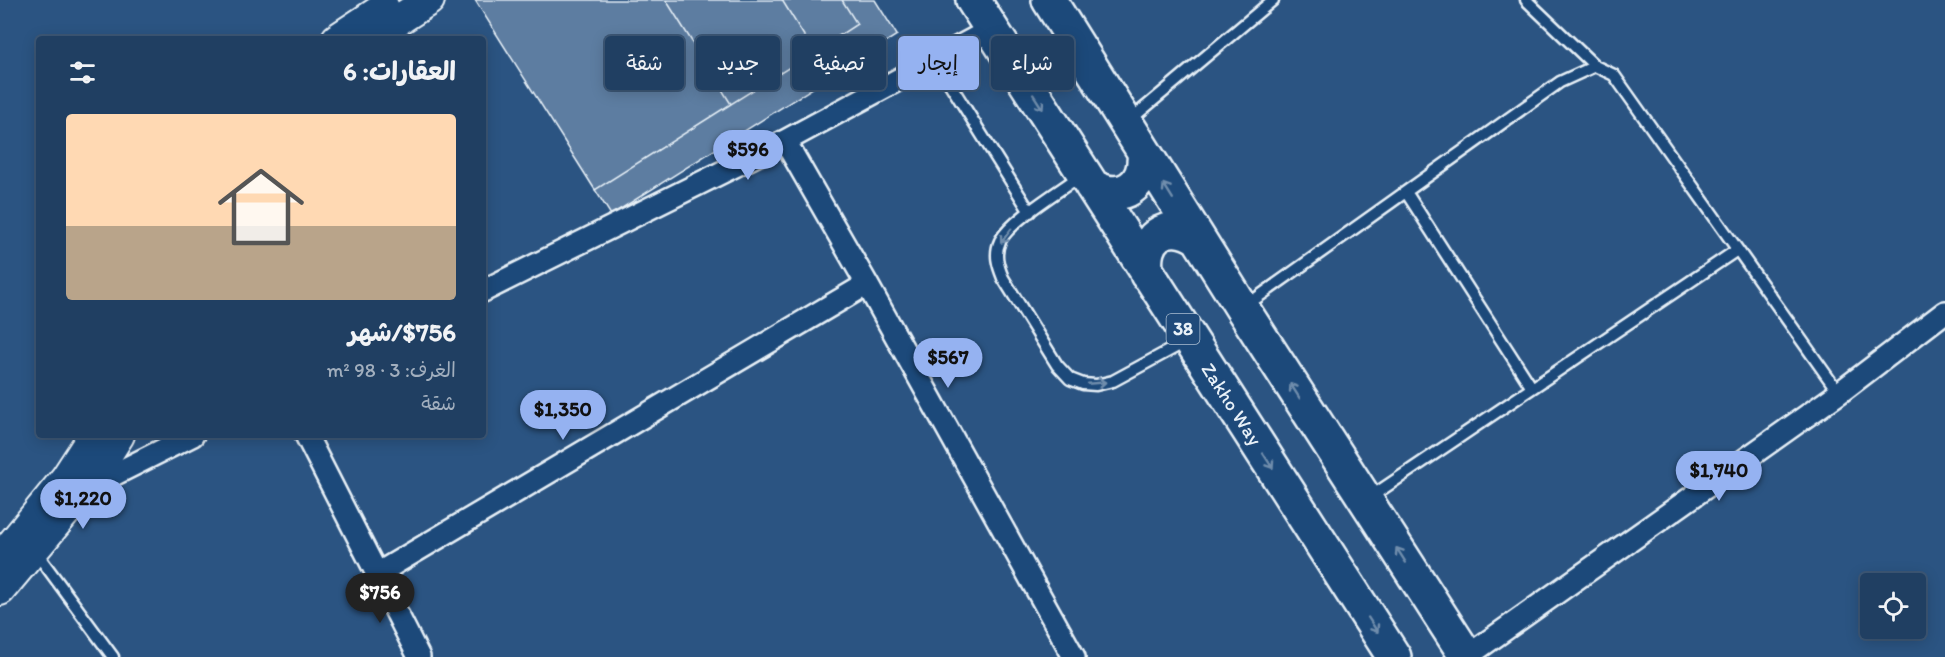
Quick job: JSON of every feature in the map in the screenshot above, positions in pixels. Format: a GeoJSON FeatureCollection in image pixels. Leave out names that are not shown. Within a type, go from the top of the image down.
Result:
{"type":"FeatureCollection","features":[{"type":"Feature","properties":{"kind":"highway","name":"Zakho Way"},"geometry":{"type":"LineString","coordinates":[[972,0],[1394,657]]}},
{"type":"Feature","properties":{"kind":"highway"},"geometry":{"type":"LineString","coordinates":[[1049,0],[1242,308],[1466,657]]}},
{"type":"Feature","properties":{"kind":"highway"},"geometry":{"type":"LineString","coordinates":[[1088,180],[1102,192],[1114,194],[1126,191],[1142,175],[1145,164],[1144,152]]}},
{"type":"Feature","properties":{"kind":"highway"},"geometry":{"type":"LineString","coordinates":[[1147,274],[1144,262],[1146,249],[1153,238],[1163,231],[1176,229],[1188,231],[1198,238]]}},
{"type":"Feature","properties":{"kind":"street"},"geometry":{"type":"LineString","coordinates":[[342,36],[396,0]]}},
{"type":"Feature","properties":{"kind":"street"},"geometry":{"type":"LineString","coordinates":[[374,36],[429,0]]}},
{"type":"Feature","properties":{"kind":"street"},"geometry":{"type":"LineString","coordinates":[[979,36],[992,29]]}},
{"type":"Feature","properties":{"kind":"street"},"geometry":{"type":"LineString","coordinates":[[486,290],[785,141],[898,80]]}},
{"type":"Feature","properties":{"kind":"street"},"geometry":{"type":"LineString","coordinates":[[785,141],[1074,657]]}},
{"type":"Feature","properties":{"kind":"street"},"geometry":{"type":"LineString","coordinates":[[377,574],[867,284]]}},
{"type":"Feature","properties":{"kind":"street"},"geometry":{"type":"LineString","coordinates":[[1466,657],[1839,393],[1945,312]]}},
{"type":"Feature","properties":{"kind":"street"},"geometry":{"type":"LineString","coordinates":[[0,559],[66,478],[92,438]]}},
{"type":"Feature","properties":{"kind":"street"},"geometry":{"type":"LineString","coordinates":[[0,590],[84,490],[117,438]]}},
{"type":"Feature","properties":{"kind":"street"},"geometry":{"type":"LineString","coordinates":[[84,490],[187,438]]}},
{"type":"Feature","properties":{"kind":"street"},"geometry":{"type":"LineString","coordinates":[[308,438],[419,657]]}},
{"type":"Feature","properties":{"kind":"lane"},"geometry":{"type":"LineString","coordinates":[[1127,123],[1273,0]]}},
{"type":"Feature","properties":{"kind":"lane"},"geometry":{"type":"LineString","coordinates":[[1526,0],[1595,66],[1614,75],[1839,393]]}},
{"type":"Feature","properties":{"kind":"lane"},"geometry":{"type":"LineString","coordinates":[[1242,308],[1560,82],[1595,66]]}},
{"type":"Feature","properties":{"kind":"lane"},"geometry":{"type":"LineString","coordinates":[[954,90],[1030,212]]}},
{"type":"Feature","properties":{"kind":"lane"},"geometry":{"type":"LineString","coordinates":[[1088,180],[1030,212],[1011,228],[1000,242],[997,254],[998,267],[1003,278],[1057,365],[1070,379],[1083,384],[1096,385],[1113,381],[1190,339]]}},
{"type":"Feature","properties":{"kind":"lane"},"geometry":{"type":"LineString","coordinates":[[1406,192],[1532,388]]}},
{"type":"Feature","properties":{"kind":"lane"},"geometry":{"type":"LineString","coordinates":[[1366,500],[1737,250]]}},
{"type":"Feature","properties":{"kind":"lane"},"geometry":{"type":"LineString","coordinates":[[35,550],[113,657]]}},
{"type":"Feature","properties":{"kind":"building"},"geometry":{"type":"Polygon","coordinates":[[[475,0],[875,0],[897,35],[886,42],[886,36],[792,36],[792,90],[810,90],[611,215],[475,0]]]}},
{"type":"Feature","properties":{"kind":"building"},"geometry":{"type":"Polygon","coordinates":[[[475,0],[666,0],[696,48],[696,90],[722,90],[731,104],[595,190],[475,0]]]}},
{"type":"Feature","properties":{"kind":"building"},"geometry":{"type":"Polygon","coordinates":[[[666,0],[782,0],[804,36],[792,36],[792,66],[780,73],[780,36],[696,36],[696,48],[666,0]]]}},
{"type":"Feature","properties":{"kind":"building"},"geometry":{"type":"Polygon","coordinates":[[[782,0],[842,0],[857,24],[839,36],[804,36],[782,0]]]}},
{"type":"Feature","properties":{"kind":"building"},"geometry":{"type":"Polygon","coordinates":[[[722,90],[753,90],[731,104],[722,90]]]}}]}
